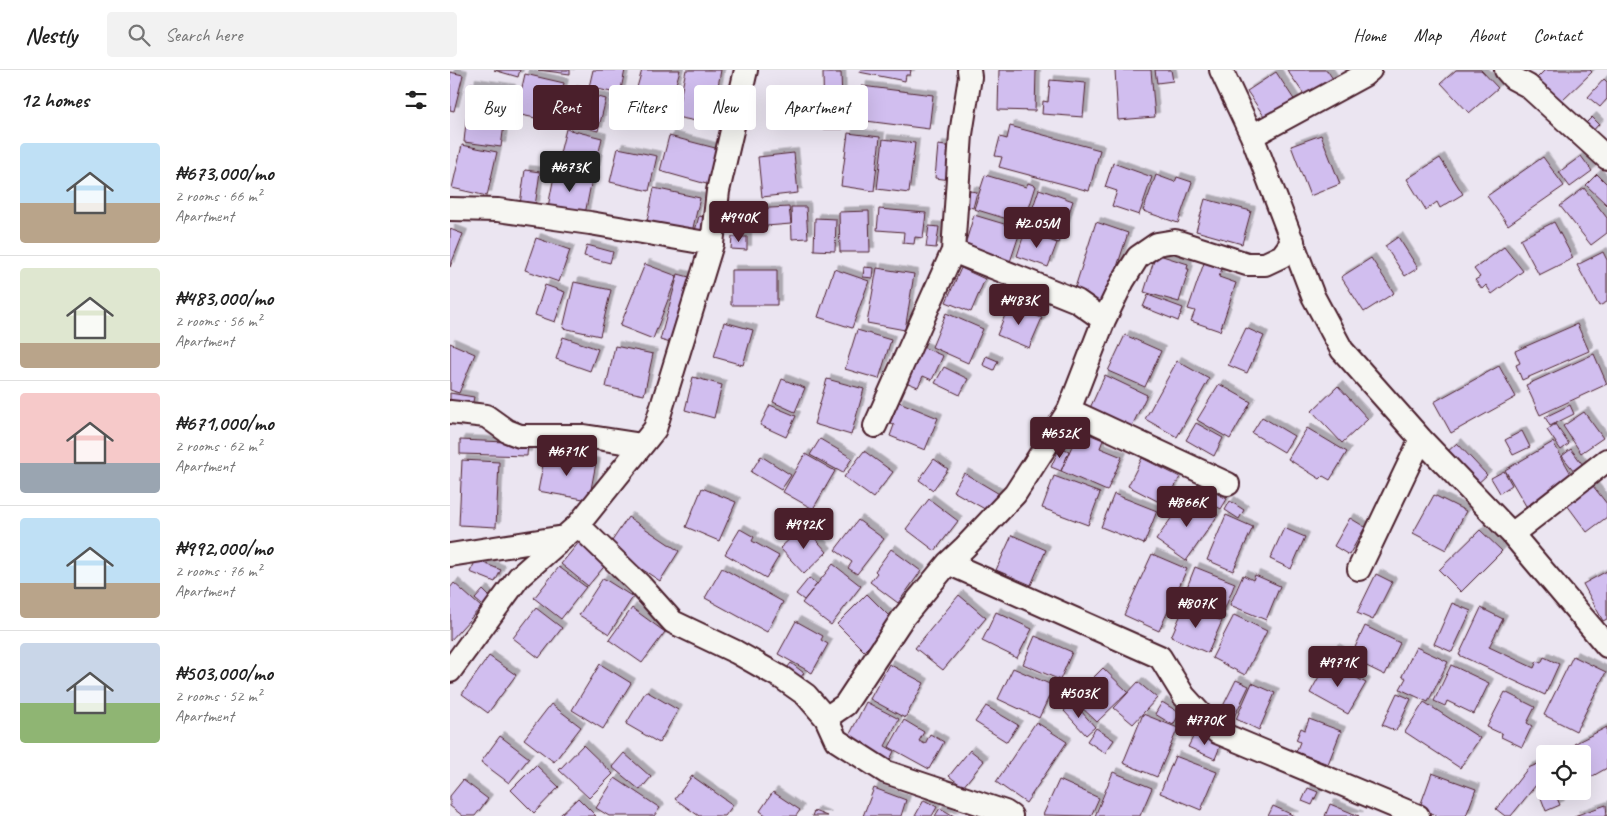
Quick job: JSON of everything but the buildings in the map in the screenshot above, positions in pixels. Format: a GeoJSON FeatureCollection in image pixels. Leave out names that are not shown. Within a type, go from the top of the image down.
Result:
{"type":"FeatureCollection","features":[{"type":"Feature","properties":{"kind":"street"},"geometry":{"type":"LineString","coordinates":[[450,671],[519,578],[571,531],[655,429],[712,244],[718,191],[746,70]]}},
{"type":"Feature","properties":{"kind":"street"},"geometry":{"type":"LineString","coordinates":[[875,426],[953,252],[961,134],[970,78],[969,70]]}},
{"type":"Feature","properties":{"kind":"street"},"geometry":{"type":"LineString","coordinates":[[1221,70],[1252,136],[1313,296],[1342,350],[1421,439],[1512,534],[1607,646]]}},
{"type":"Feature","properties":{"kind":"street"},"geometry":{"type":"LineString","coordinates":[[1252,136],[1370,70]]}},
{"type":"Feature","properties":{"kind":"street"},"geometry":{"type":"LineString","coordinates":[[1514,73],[1607,158]]}},
{"type":"Feature","properties":{"kind":"street"},"geometry":{"type":"LineString","coordinates":[[450,209],[498,210],[590,223],[712,244]]}},
{"type":"Feature","properties":{"kind":"street"},"geometry":{"type":"LineString","coordinates":[[826,718],[844,705],[902,619],[948,563],[1015,494],[1069,410],[1104,320],[1123,281],[1138,257],[1157,244],[1176,241],[1247,264],[1265,264],[1282,256],[1293,240]]}},
{"type":"Feature","properties":{"kind":"street"},"geometry":{"type":"LineString","coordinates":[[953,252],[1077,302],[1104,320]]}},
{"type":"Feature","properties":{"kind":"street"},"geometry":{"type":"LineString","coordinates":[[1069,410],[1228,484]]}},
{"type":"Feature","properties":{"kind":"street"},"geometry":{"type":"LineString","coordinates":[[450,412],[486,416],[507,431],[520,436],[584,436],[642,445]]}},
{"type":"Feature","properties":{"kind":"street"},"geometry":{"type":"LineString","coordinates":[[1359,569],[1421,439]]}},
{"type":"Feature","properties":{"kind":"street"},"geometry":{"type":"LineString","coordinates":[[1512,534],[1607,460]]}},
{"type":"Feature","properties":{"kind":"street"},"geometry":{"type":"LineString","coordinates":[[450,554],[571,531],[640,585],[672,622],[736,652],[782,678],[806,695],[826,718],[836,740],[886,772],[1011,816]]}},
{"type":"Feature","properties":{"kind":"street"},"geometry":{"type":"LineString","coordinates":[[948,563],[1160,657],[1184,696],[1217,732],[1418,816]]}}]}
